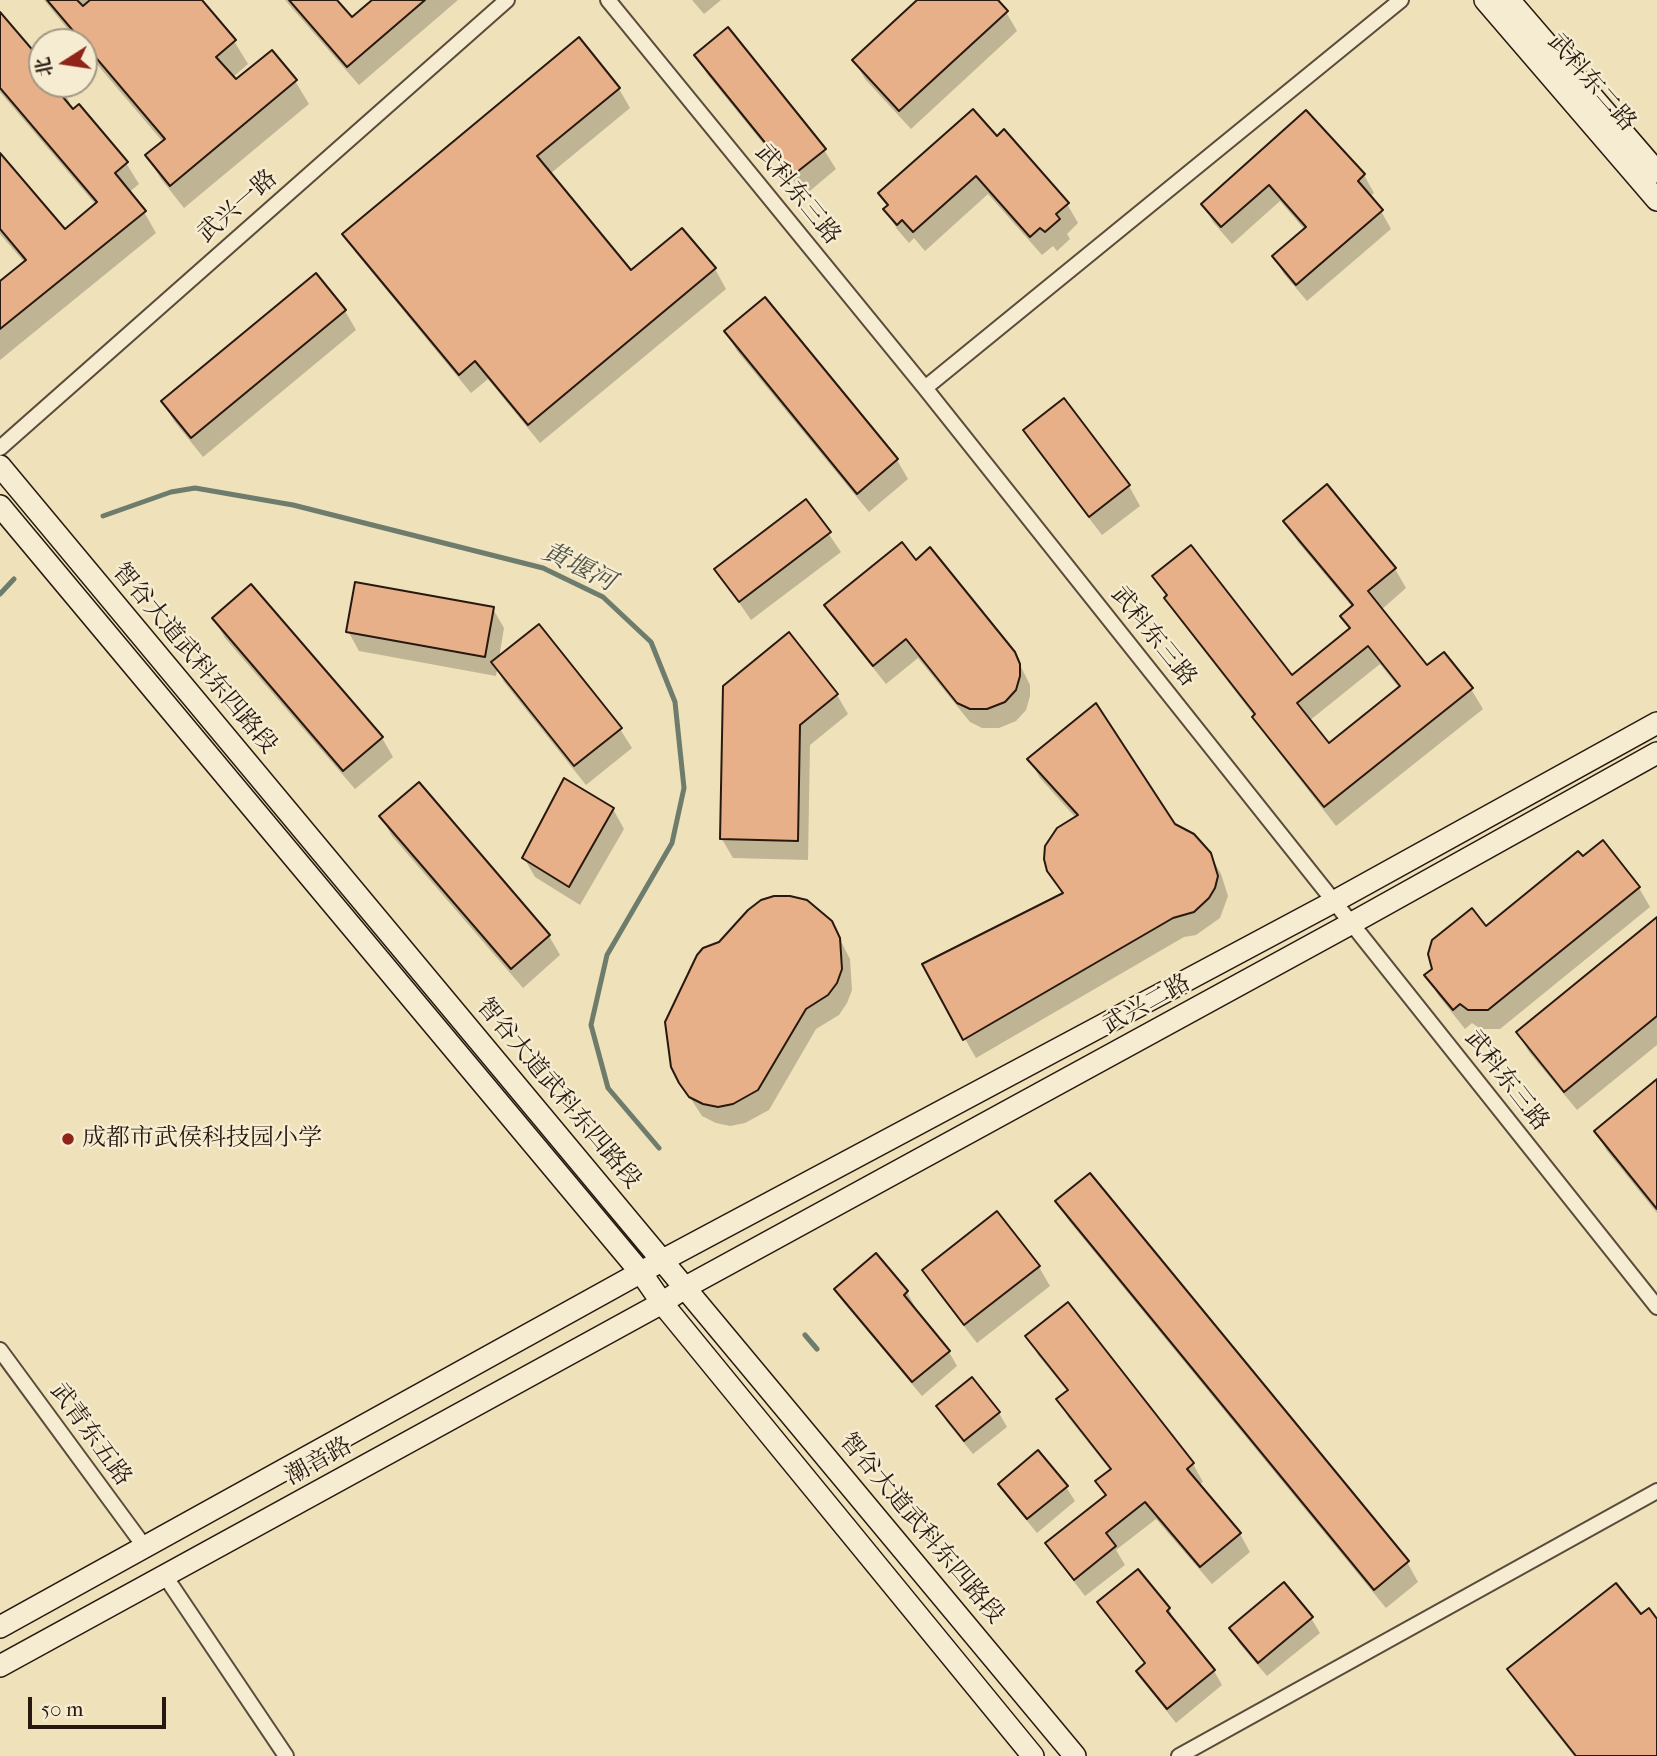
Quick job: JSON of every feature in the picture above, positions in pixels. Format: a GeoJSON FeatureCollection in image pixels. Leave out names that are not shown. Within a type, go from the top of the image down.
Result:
{"type":"FeatureCollection","features":[{"type":"Feature","properties":{"kind":"street","name":"武兴一路"},"geometry":{"type":"LineString","coordinates":[[0,448],[507,0]]}},
{"type":"Feature","properties":{"kind":"street","name":"武科东三路"},"geometry":{"type":"LineString","coordinates":[[608,0],[925,388],[1657,1307]]}},
{"type":"Feature","properties":{"kind":"street"},"geometry":{"type":"LineString","coordinates":[[925,388],[1401,0]]}},
{"type":"Feature","properties":{"kind":"street","name":"武科东二路"},"geometry":{"type":"LineString","coordinates":[[1485,0],[1657,200]]}},
{"type":"Feature","properties":{"kind":"street","name":"武科东二路"},"geometry":{"type":"LineString","coordinates":[[1509,0],[1657,172]]}},
{"type":"Feature","properties":{"kind":"street","name":"智谷大道武科东四路段"},"geometry":{"type":"LineString","coordinates":[[0,466],[1075,1756]]}},
{"type":"Feature","properties":{"kind":"street","name":"智谷大道武科东四路段"},"geometry":{"type":"LineString","coordinates":[[0,506],[642,1274],[662,1303],[1033,1756]]}},
{"type":"Feature","properties":{"kind":"street","name":"潮音路"},"geometry":{"type":"LineString","coordinates":[[0,1627],[663,1260],[1335,901],[1657,723]]}},
{"type":"Feature","properties":{"kind":"street","name":"武兴二路"},"geometry":{"type":"LineString","coordinates":[[662,1303],[686,1287],[1657,753]]}},
{"type":"Feature","properties":{"kind":"street","name":"潮音路"},"geometry":{"type":"LineString","coordinates":[[0,1666],[662,1303]]}},
{"type":"Feature","properties":{"kind":"street","name":"武青东五路"},"geometry":{"type":"LineString","coordinates":[[0,1350],[144,1546]]}},
{"type":"Feature","properties":{"kind":"street"},"geometry":{"type":"LineString","coordinates":[[1179,1756],[1657,1491]]}},
{"type":"Feature","properties":{"kind":"street"},"geometry":{"type":"LineString","coordinates":[[165,1576],[286,1756]]}},
{"type":"Feature","properties":{"kind":"building"},"geometry":{"type":"Polygon","coordinates":[[[47,0],[77,0],[83,6],[90,0],[202,0],[236,40],[216,57],[236,79],[272,50],[297,80],[170,186],[145,155],[165,139],[98,60],[98,28],[71,28],[47,0]]]}},
{"type":"Feature","properties":{"kind":"building"},"geometry":{"type":"Polygon","coordinates":[[[289,0],[337,0],[352,17],[372,0],[425,0],[347,67],[289,0]]]}},
{"type":"Feature","properties":{"kind":"building"},"geometry":{"type":"Polygon","coordinates":[[[917,0],[998,0],[1008,11],[899,111],[852,60],[917,0]]]}},
{"type":"Feature","properties":{"kind":"building"},"geometry":{"type":"Polygon","coordinates":[[[0,12],[28,45],[28,98],[64,98],[73,109],[79,104],[128,162],[115,173],[146,211],[0,329],[0,281],[26,260],[0,229],[0,153],[65,229],[97,202],[0,88],[0,12]]]}},
{"type":"Feature","properties":{"kind":"building"},"geometry":{"type":"Polygon","coordinates":[[[728,27],[826,149],[792,176],[694,55],[728,27]]]}},
{"type":"Feature","properties":{"kind":"building"},"geometry":{"type":"Polygon","coordinates":[[[579,37],[620,88],[537,156],[631,270],[682,228],[716,268],[528,425],[475,361],[459,375],[342,234],[579,37]]]}},
{"type":"Feature","properties":{"kind":"building"},"geometry":{"type":"Polygon","coordinates":[[[973,109],[997,136],[1004,129],[1069,203],[1056,214],[1060,219],[1045,232],[1040,228],[1030,237],[976,176],[913,232],[902,220],[897,225],[883,209],[888,205],[878,193],[973,109]]]}},
{"type":"Feature","properties":{"kind":"building"},"geometry":{"type":"Polygon","coordinates":[[[1306,110],[1365,174],[1358,181],[1383,210],[1296,285],[1272,256],[1306,227],[1269,185],[1221,227],[1201,204],[1306,110]]]}},
{"type":"Feature","properties":{"kind":"building"},"geometry":{"type":"Polygon","coordinates":[[[316,273],[346,310],[191,438],[161,401],[316,273]]]}},
{"type":"Feature","properties":{"kind":"building"},"geometry":{"type":"Polygon","coordinates":[[[765,297],[898,459],[857,494],[724,331],[765,297]]]}},
{"type":"Feature","properties":{"kind":"building"},"geometry":{"type":"Polygon","coordinates":[[[1064,398],[1130,485],[1089,517],[1023,430],[1064,398]]]}},
{"type":"Feature","properties":{"kind":"building"},"geometry":{"type":"Polygon","coordinates":[[[1327,484],[1396,568],[1368,591],[1427,665],[1444,652],[1473,688],[1324,807],[1252,717],[1255,714],[1164,598],[1167,595],[1152,576],[1191,545],[1292,675],[1350,628],[1340,616],[1353,605],[1283,521],[1327,484]],[[1368,646],[1297,703],[1329,743],[1400,686],[1368,646]]]}},
{"type":"Feature","properties":{"kind":"building"},"geometry":{"type":"Polygon","coordinates":[[[806,499],[831,532],[739,602],[714,569],[806,499]]]}},
{"type":"Feature","properties":{"kind":"building"},"geometry":{"type":"Polygon","coordinates":[[[902,542],[916,560],[930,547],[1015,652],[1020,664],[1020,676],[1016,690],[1005,702],[987,709],[970,709],[957,703],[906,639],[873,666],[824,605],[902,542]]]}},
{"type":"Feature","properties":{"kind":"building"},"geometry":{"type":"Polygon","coordinates":[[[355,582],[494,607],[485,657],[346,632],[355,582]]]}},
{"type":"Feature","properties":{"kind":"building"},"geometry":{"type":"Polygon","coordinates":[[[251,584],[383,737],[343,771],[212,618],[251,584]]]}},
{"type":"Feature","properties":{"kind":"building"},"geometry":{"type":"Polygon","coordinates":[[[539,624],[622,728],[574,766],[491,662],[539,624]]]}},
{"type":"Feature","properties":{"kind":"building"},"geometry":{"type":"Polygon","coordinates":[[[789,632],[838,694],[800,725],[798,841],[720,839],[723,686],[789,632]]]}},
{"type":"Feature","properties":{"kind":"building"},"geometry":{"type":"Polygon","coordinates":[[[1096,703],[1175,824],[1194,834],[1211,853],[1218,876],[1215,888],[1194,912],[1173,918],[963,1040],[922,964],[1063,893],[1047,871],[1045,846],[1057,828],[1078,815],[1027,759],[1096,703]]]}},
{"type":"Feature","properties":{"kind":"building"},"geometry":{"type":"Polygon","coordinates":[[[564,778],[614,808],[569,887],[522,858],[564,778]]]}},
{"type":"Feature","properties":{"kind":"building"},"geometry":{"type":"Polygon","coordinates":[[[419,782],[550,935],[511,969],[379,816],[419,782]]]}},
{"type":"Feature","properties":{"kind":"building"},"geometry":{"type":"Polygon","coordinates":[[[1603,840],[1640,887],[1488,1010],[1468,1010],[1460,1004],[1453,1010],[1424,975],[1432,969],[1428,954],[1432,940],[1472,908],[1486,926],[1578,851],[1583,856],[1603,840]]]}},
{"type":"Feature","properties":{"kind":"building"},"geometry":{"type":"Polygon","coordinates":[[[774,896],[807,900],[832,921],[840,938],[842,969],[837,983],[828,995],[806,1009],[758,1090],[733,1104],[718,1107],[703,1104],[689,1097],[671,1067],[665,1022],[697,955],[703,948],[719,942],[748,910],[761,900],[774,896]]]}},
{"type":"Feature","properties":{"kind":"building"},"geometry":{"type":"Polygon","coordinates":[[[1657,917],[1657,1016],[1564,1092],[1516,1032],[1657,917]]]}},
{"type":"Feature","properties":{"kind":"building"},"geometry":{"type":"Polygon","coordinates":[[[1657,1079],[1657,1209],[1594,1131],[1657,1079]]]}},
{"type":"Feature","properties":{"kind":"building"},"geometry":{"type":"Polygon","coordinates":[[[1090,1173],[1409,1561],[1374,1590],[1055,1201],[1090,1173]]]}},
{"type":"Feature","properties":{"kind":"building"},"geometry":{"type":"Polygon","coordinates":[[[997,1211],[1040,1266],[964,1325],[922,1270],[997,1211]]]}},
{"type":"Feature","properties":{"kind":"building"},"geometry":{"type":"Polygon","coordinates":[[[876,1253],[908,1291],[904,1295],[950,1351],[912,1382],[834,1289],[876,1253]]]}},
{"type":"Feature","properties":{"kind":"building"},"geometry":{"type":"Polygon","coordinates":[[[1068,1302],[1194,1463],[1187,1469],[1241,1533],[1200,1567],[1145,1502],[1106,1533],[1116,1546],[1074,1580],[1045,1543],[1106,1495],[1095,1481],[1111,1469],[1056,1399],[1068,1390],[1025,1336],[1068,1302]]]}},
{"type":"Feature","properties":{"kind":"building"},"geometry":{"type":"Polygon","coordinates":[[[972,1377],[1000,1412],[964,1441],[936,1406],[972,1377]]]}},
{"type":"Feature","properties":{"kind":"building"},"geometry":{"type":"Polygon","coordinates":[[[1038,1450],[1068,1486],[1027,1519],[998,1484],[1038,1450]]]}},
{"type":"Feature","properties":{"kind":"building"},"geometry":{"type":"Polygon","coordinates":[[[1138,1569],[1170,1608],[1167,1611],[1215,1670],[1167,1709],[1136,1671],[1145,1663],[1097,1602],[1138,1569]]]}},
{"type":"Feature","properties":{"kind":"building"},"geometry":{"type":"Polygon","coordinates":[[[1284,1582],[1313,1617],[1258,1663],[1229,1628],[1284,1582]]]}},
{"type":"Feature","properties":{"kind":"building"},"geometry":{"type":"Polygon","coordinates":[[[1616,1583],[1641,1614],[1649,1608],[1657,1619],[1657,1756],[1576,1756],[1507,1669],[1616,1583]]]}},
{"type":"Feature","properties":{"kind":"waterway","name":"黄堰河"},"geometry":{"type":"LineString","coordinates":[[103,516],[171,492],[195,488],[293,505],[543,568],[603,597],[651,642],[675,702],[684,788],[672,843],[607,955],[591,1025],[608,1088],[659,1148]]}},
{"type":"Feature","properties":{"kind":"waterway","name":"黄堰河"},"geometry":{"type":"LineString","coordinates":[[0,594],[14,579]]}},
{"type":"Feature","properties":{"kind":"waterway","name":"黄堰河"},"geometry":{"type":"LineString","coordinates":[[805,1335],[817,1349]]}},
{"type":"Feature","properties":{"kind":"place","name":"成都市武侯科技园小学"},"geometry":{"type":"Point","coordinates":[68,1139]}}]}
